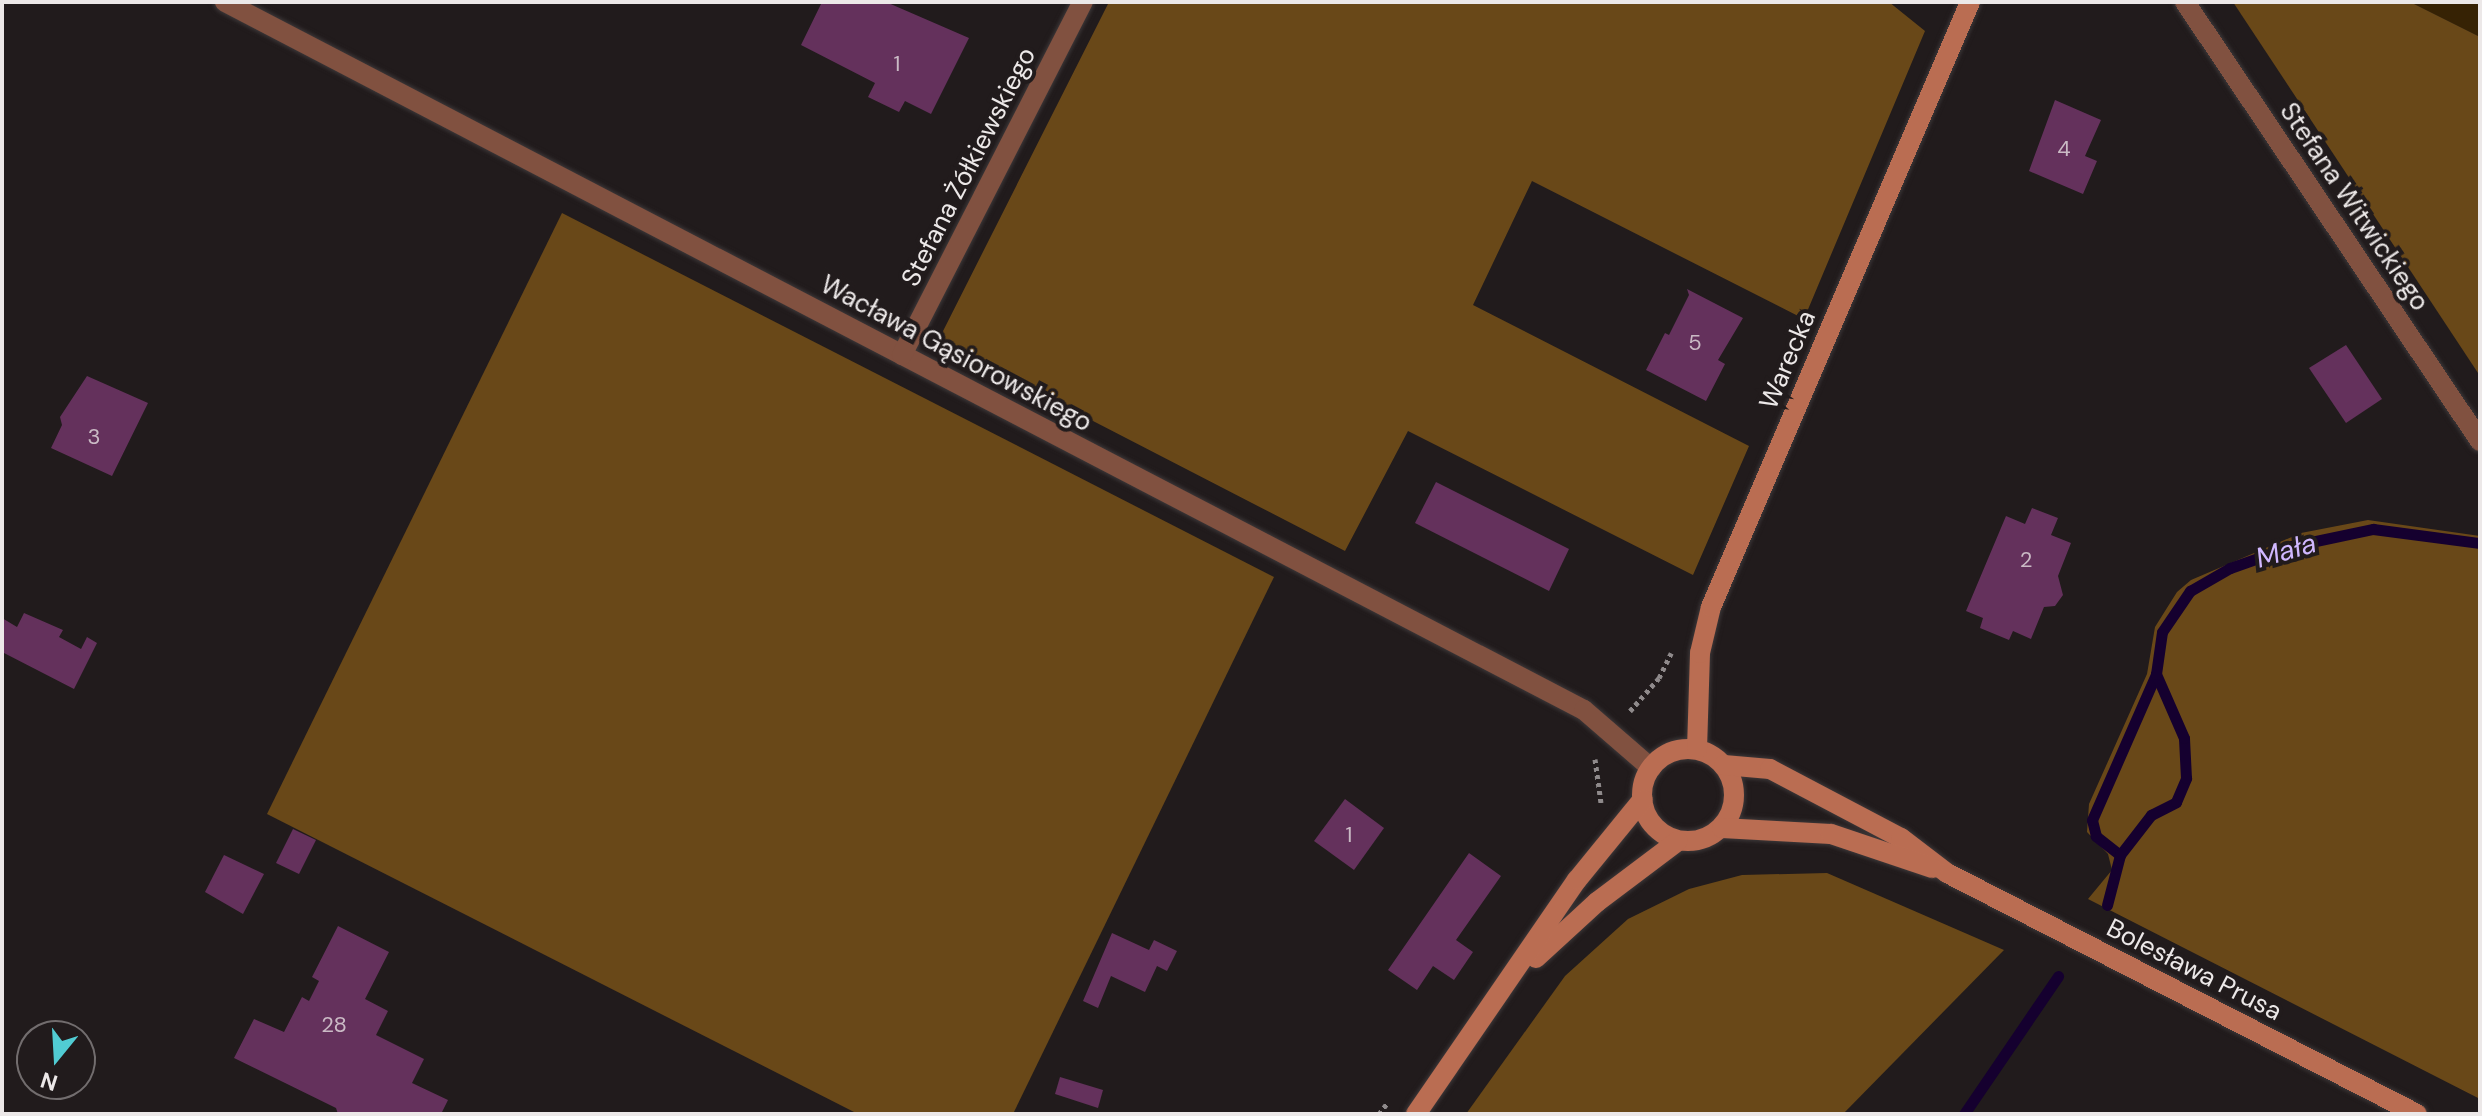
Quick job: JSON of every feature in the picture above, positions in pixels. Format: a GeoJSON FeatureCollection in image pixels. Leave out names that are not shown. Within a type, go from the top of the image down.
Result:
{"type":"FeatureCollection","features":[{"type":"Feature","properties":{"kind":"street","name":"Wacława Gąsiorowskiego"},"geometry":{"type":"LineString","coordinates":[[225,2],[1584,710],[1651,768]]}},
{"type":"Feature","properties":{"kind":"street","name":"Stefana Żółkiewskiego"},"geometry":{"type":"LineString","coordinates":[[902,355],[1083,2]]}},
{"type":"Feature","properties":{"kind":"street","name":"Warecka"},"geometry":{"type":"LineString","coordinates":[[1697,749],[1700,653],[1711,607],[1970,2]]}},
{"type":"Feature","properties":{"kind":"street","name":"Stefana Witwickiego"},"geometry":{"type":"LineString","coordinates":[[2185,2],[2480,441]]}},
{"type":"Feature","properties":{"kind":"street"},"geometry":{"type":"LineString","coordinates":[[1416,1114],[1513,980],[1577,880],[1643,799],[1651,768],[1668,753],[1697,749],[1724,765],[1735,796],[1722,828],[1695,841],[1678,841],[1650,823],[1643,799]]}},
{"type":"Feature","properties":{"kind":"street","name":"Bolesława Prusa"},"geometry":{"type":"LineString","coordinates":[[1724,765],[1770,769],[1901,838],[1947,873]]}},
{"type":"Feature","properties":{"kind":"street","name":"Bolesława Prusa"},"geometry":{"type":"LineString","coordinates":[[1722,828],[1831,834],[1947,873],[2417,1114]]}},
{"type":"Feature","properties":{"kind":"street"},"geometry":{"type":"LineString","coordinates":[[1513,980],[1597,902],[1678,841]]}},
{"type":"Feature","properties":{"kind":"path"},"geometry":{"type":"LineString","coordinates":[[1621,706],[1633,712],[1674,646],[1700,653]]}},
{"type":"Feature","properties":{"kind":"path"},"geometry":{"type":"LineString","coordinates":[[1591,753],[1603,786],[1599,812]]}},
{"type":"Feature","properties":{"kind":"shaded area"},"geometry":{"type":"Polygon","coordinates":[[[1109,2],[1889,2],[1925,31],[1804,319],[1532,181],[1473,305],[1749,446],[1693,575],[1408,431],[1345,551],[938,341],[1109,2]]]}},
{"type":"Feature","properties":{"kind":"shaded area"},"geometry":{"type":"Polygon","coordinates":[[[2233,2],[2410,2],[2480,37],[2480,376],[2233,2]]]}},
{"type":"Feature","properties":{"kind":"shaded area"},"geometry":{"type":"Polygon","coordinates":[[[2410,2],[2480,2],[2480,37],[2410,2]]]}},
{"type":"Feature","properties":{"kind":"shaded area"},"geometry":{"type":"Polygon","coordinates":[[[562,213],[1274,577],[1013,1114],[858,1114],[267,814],[562,213]]]}},
{"type":"Feature","properties":{"kind":"shaded area"},"geometry":{"type":"Polygon","coordinates":[[[2368,520],[2480,536],[2480,1099],[2088,899],[2112,870],[2108,854],[2087,832],[2089,804],[2147,674],[2155,627],[2177,592],[2191,580],[2301,533],[2368,520]]]}},
{"type":"Feature","properties":{"kind":"shaded area"},"geometry":{"type":"Polygon","coordinates":[[[1827,873],[2004,950],[1843,1114],[1466,1114],[1565,976],[1628,919],[1689,889],[1742,875],[1827,873]]]}},
{"type":"Feature","properties":{"kind":"building"},"geometry":{"type":"Polygon","coordinates":[[[822,2],[886,2],[969,38],[931,114],[905,101],[899,112],[868,97],[875,83],[801,45],[822,2]]]}},
{"type":"Feature","properties":{"kind":"building"},"geometry":{"type":"Polygon","coordinates":[[[2055,100],[2101,120],[2085,156],[2097,161],[2083,194],[2029,171],[2055,100]]]}},
{"type":"Feature","properties":{"kind":"building"},"geometry":{"type":"Polygon","coordinates":[[[1687,289],[1743,318],[1718,360],[1725,364],[1706,401],[1646,370],[1665,333],[1669,335],[1689,295],[1687,289]]]}},
{"type":"Feature","properties":{"kind":"building"},"geometry":{"type":"Polygon","coordinates":[[[2346,345],[2382,399],[2346,423],[2309,368],[2346,345]]]}},
{"type":"Feature","properties":{"kind":"building"},"geometry":{"type":"Polygon","coordinates":[[[87,376],[148,403],[112,476],[51,448],[62,425],[60,417],[87,376]]]}},
{"type":"Feature","properties":{"kind":"building"},"geometry":{"type":"Polygon","coordinates":[[[1436,482],[1569,549],[1549,591],[1415,523],[1436,482]]]}},
{"type":"Feature","properties":{"kind":"building"},"geometry":{"type":"Polygon","coordinates":[[[2032,508],[2058,518],[2051,535],[2071,543],[2058,576],[2063,595],[2055,606],[2044,607],[2031,639],[2013,631],[2009,640],[1980,628],[1983,618],[1966,611],[2006,516],[2025,524],[2032,508]]]}},
{"type":"Feature","properties":{"kind":"building"},"geometry":{"type":"Polygon","coordinates":[[[24,613],[63,630],[59,637],[81,649],[87,637],[97,643],[74,689],[4,653],[2,658],[2,618],[17,627],[24,613]]]}},
{"type":"Feature","properties":{"kind":"building"},"geometry":{"type":"Polygon","coordinates":[[[1345,799],[1384,828],[1354,870],[1314,841],[1345,799]]]}},
{"type":"Feature","properties":{"kind":"building"},"geometry":{"type":"Polygon","coordinates":[[[293,829],[316,840],[299,874],[276,863],[293,829]]]}},
{"type":"Feature","properties":{"kind":"building"},"geometry":{"type":"Polygon","coordinates":[[[1469,853],[1501,876],[1456,940],[1473,952],[1454,980],[1433,966],[1417,990],[1388,970],[1469,853]]]}},
{"type":"Feature","properties":{"kind":"building"},"geometry":{"type":"Polygon","coordinates":[[[224,855],[264,874],[243,914],[205,892],[224,855]]]}},
{"type":"Feature","properties":{"kind":"building"},"geometry":{"type":"Polygon","coordinates":[[[338,926],[389,952],[365,999],[388,1011],[376,1035],[424,1059],[412,1083],[448,1100],[441,1114],[338,1114],[336,1108],[234,1058],[254,1019],[284,1032],[302,997],[309,1001],[319,981],[312,977],[338,926]]]}},
{"type":"Feature","properties":{"kind":"building"},"geometry":{"type":"Polygon","coordinates":[[[1112,933],[1149,950],[1154,940],[1177,951],[1167,971],[1157,966],[1145,992],[1111,976],[1098,1008],[1083,1001],[1112,933]]]}},
{"type":"Feature","properties":{"kind":"building"},"geometry":{"type":"Polygon","coordinates":[[[1060,1077],[1103,1090],[1098,1108],[1055,1094],[1060,1077]]]}},
{"type":"Feature","properties":{"kind":"waterway","name":"Mała"},"geometry":{"type":"LineString","coordinates":[[2107,905],[2120,855],[2151,815],[2176,802],[2186,778],[2184,738],[2156,674],[2162,632],[2190,591],[2230,568],[2292,546],[2373,529],[2480,543]]}},
{"type":"Feature","properties":{"kind":"waterway","name":"Mała"},"geometry":{"type":"LineString","coordinates":[[2120,855],[2096,836],[2092,820],[2156,674]]}},
{"type":"Feature","properties":{"kind":"waterway","name":"Mała"},"geometry":{"type":"LineString","coordinates":[[1964,1114],[2058,976]]}}]}
